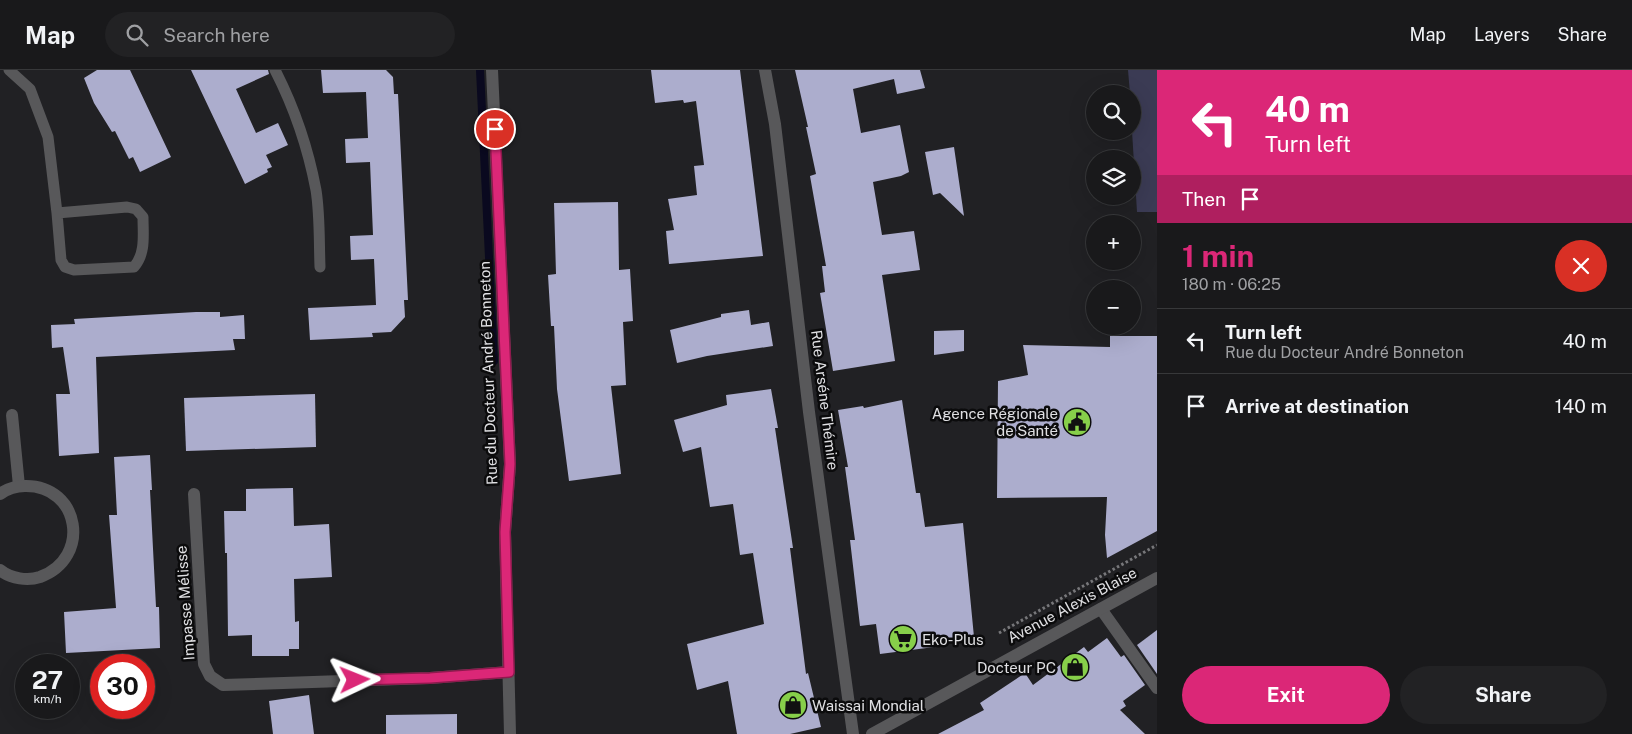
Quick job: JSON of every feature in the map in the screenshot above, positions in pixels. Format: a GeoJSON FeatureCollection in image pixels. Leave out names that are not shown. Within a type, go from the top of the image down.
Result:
{"type":"FeatureCollection","features":[{"type":"Feature","properties":{"kind":"street","name":"Rue du Docteur André Bonneton"},"geometry":{"type":"LineString","coordinates":[[492,70],[510,464],[505,532],[510,734]]}},
{"type":"Feature","properties":{"kind":"street","name":"Rue Arséne Thémire"},"geometry":{"type":"LineString","coordinates":[[765,70],[775,124],[809,412],[853,734]]}},
{"type":"Feature","properties":{"kind":"street"},"geometry":{"type":"LineString","coordinates":[[12,415],[19,486]]}},
{"type":"Feature","properties":{"kind":"street"},"geometry":{"type":"LineString","coordinates":[[0,494],[19,486],[36,486],[51,492],[63,502],[72,516],[74,533],[71,548],[63,563],[50,573],[34,579],[18,578],[0,570]]}},
{"type":"Feature","properties":{"kind":"street","name":"Impasse Mélisse"},"geometry":{"type":"LineString","coordinates":[[194,494],[204,664],[210,676],[223,685],[430,678],[509,672]]}},
{"type":"Feature","properties":{"kind":"street","name":"Avenue Alexis Blaise"},"geometry":{"type":"LineString","coordinates":[[872,734],[1157,578]]}},
{"type":"Feature","properties":{"kind":"street"},"geometry":{"type":"LineString","coordinates":[[1102,609],[1157,688]]}},
{"type":"Feature","properties":{"kind":"lane"},"geometry":{"type":"LineString","coordinates":[[9,70],[30,90],[48,137],[61,260],[65,268],[74,270],[134,267],[140,259],[143,252],[143,217],[136,209],[127,207],[57,213]]}},
{"type":"Feature","properties":{"kind":"lane"},"geometry":{"type":"LineString","coordinates":[[275,70],[287,94],[308,155],[316,192],[320,268]]}},
{"type":"Feature","properties":{"kind":"path"},"geometry":{"type":"LineString","coordinates":[[999,633],[1157,545]]}},
{"type":"Feature","properties":{"kind":"shaded area"},"geometry":{"type":"Polygon","coordinates":[[[1128,70],[1157,70],[1157,212],[1137,212],[1137,205],[1141,205],[1141,150],[1133,150],[1133,140],[1141,140],[1141,85],[1129,85],[1128,70]]]}},
{"type":"Feature","properties":{"kind":"building"},"geometry":{"type":"Polygon","coordinates":[[[97,70],[130,70],[171,157],[140,172],[133,157],[129,159],[115,131],[112,132],[94,103],[84,78],[97,70]]]}},
{"type":"Feature","properties":{"kind":"building"},"geometry":{"type":"Polygon","coordinates":[[[191,70],[268,70],[269,74],[236,89],[256,133],[278,123],[288,145],[266,155],[272,167],[267,169],[268,172],[245,184],[191,70]]]}},
{"type":"Feature","properties":{"kind":"building"},"geometry":{"type":"Polygon","coordinates":[[[321,70],[386,70],[393,77],[394,94],[398,94],[408,300],[404,300],[405,317],[391,332],[372,333],[373,337],[310,340],[308,308],[376,305],[374,259],[351,260],[350,236],[373,235],[370,162],[346,163],[345,139],[368,138],[366,92],[323,93],[321,70]]]}},
{"type":"Feature","properties":{"kind":"building"},"geometry":{"type":"Polygon","coordinates":[[[651,70],[740,70],[763,256],[669,264],[666,231],[674,230],[668,199],[697,195],[694,166],[704,165],[696,101],[684,103],[683,100],[655,103],[651,70]]]}},
{"type":"Feature","properties":{"kind":"building"},"geometry":{"type":"Polygon","coordinates":[[[795,70],[920,70],[925,88],[897,94],[894,79],[853,89],[861,133],[900,125],[909,172],[901,176],[873,182],[882,235],[914,231],[920,270],[882,275],[895,361],[833,371],[820,293],[825,292],[822,266],[826,266],[810,176],[816,174],[795,70]]]}},
{"type":"Feature","properties":{"kind":"building"},"geometry":{"type":"Polygon","coordinates":[[[954,147],[964,216],[940,193],[933,195],[925,152],[954,147]]]}},
{"type":"Feature","properties":{"kind":"building"},"geometry":{"type":"Polygon","coordinates":[[[618,202],[619,270],[630,269],[633,321],[623,322],[626,385],[611,386],[621,474],[569,481],[557,389],[554,326],[551,326],[548,275],[556,274],[554,203],[618,202]]]}},
{"type":"Feature","properties":{"kind":"building"},"geometry":{"type":"Polygon","coordinates":[[[749,310],[751,325],[769,322],[773,346],[707,356],[677,363],[670,330],[721,317],[721,314],[749,310]]]}},
{"type":"Feature","properties":{"kind":"building"},"geometry":{"type":"Polygon","coordinates":[[[220,312],[220,317],[244,315],[245,339],[233,339],[235,350],[96,357],[99,453],[59,456],[56,394],[70,394],[63,347],[52,348],[51,325],[75,324],[74,319],[220,312]]]}},
{"type":"Feature","properties":{"kind":"building"},"geometry":{"type":"Polygon","coordinates":[[[964,330],[964,351],[934,355],[934,331],[964,330]]]}},
{"type":"Feature","properties":{"kind":"building","name":"Agence Régionale de Santé"},"geometry":{"type":"Polygon","coordinates":[[[1110,336],[1157,336],[1157,531],[1107,558],[1105,535],[1107,497],[997,498],[998,381],[1028,375],[1023,345],[1110,347],[1110,336]]]}},
{"type":"Feature","properties":{"kind":"building"},"geometry":{"type":"Polygon","coordinates":[[[771,389],[778,428],[775,428],[793,548],[790,548],[806,674],[808,673],[821,727],[790,734],[737,734],[728,681],[697,690],[687,644],[764,624],[753,553],[740,555],[733,504],[710,507],[701,447],[683,452],[674,420],[727,405],[726,395],[771,389]]]}},
{"type":"Feature","properties":{"kind":"building"},"geometry":{"type":"Polygon","coordinates":[[[315,394],[316,447],[186,451],[184,398],[315,394]]]}},
{"type":"Feature","properties":{"kind":"building"},"geometry":{"type":"Polygon","coordinates":[[[902,400],[916,493],[920,493],[925,527],[963,523],[974,637],[941,641],[942,646],[880,654],[876,624],[860,626],[850,540],[855,540],[845,467],[848,467],[838,410],[863,406],[864,408],[902,400]]]}},
{"type":"Feature","properties":{"kind":"building"},"geometry":{"type":"Polygon","coordinates":[[[150,455],[156,607],[159,607],[160,648],[66,653],[64,612],[116,608],[109,515],[117,515],[114,457],[150,455]]]}},
{"type":"Feature","properties":{"kind":"building"},"geometry":{"type":"Polygon","coordinates":[[[293,488],[294,526],[329,524],[332,577],[294,579],[295,622],[299,621],[299,649],[289,649],[289,656],[252,656],[252,635],[228,636],[227,553],[225,553],[224,511],[246,511],[246,489],[293,488]]]}},
{"type":"Feature","properties":{"kind":"building"},"geometry":{"type":"Polygon","coordinates":[[[1157,630],[1157,674],[1137,645],[1157,630]]]}},
{"type":"Feature","properties":{"kind":"building"},"geometry":{"type":"Polygon","coordinates":[[[1107,638],[1121,657],[1124,655],[1145,685],[1123,701],[1126,706],[1120,710],[1145,734],[938,734],[984,710],[980,703],[1025,673],[1033,685],[1084,647],[1088,652],[1107,638]]]}},
{"type":"Feature","properties":{"kind":"building"},"geometry":{"type":"Polygon","coordinates":[[[309,695],[314,734],[273,734],[269,701],[309,695]]]}},
{"type":"Feature","properties":{"kind":"building"},"geometry":{"type":"Polygon","coordinates":[[[457,714],[457,734],[386,734],[386,715],[457,714]]]}},
{"type":"Feature","properties":{"kind":"waterway"},"geometry":{"type":"LineString","coordinates":[[480,70],[494,361]]}},
{"type":"Feature","properties":{"kind":"place","name":"Agence Régionale de Santé"},"geometry":{"type":"Point","coordinates":[1077,422]}},
{"type":"Feature","properties":{"kind":"place","name":"Eko-Plus"},"geometry":{"type":"Point","coordinates":[903,639]}},
{"type":"Feature","properties":{"kind":"place","name":"Docteur PC"},"geometry":{"type":"Point","coordinates":[1075,667]}},
{"type":"Feature","properties":{"kind":"place","name":"Waissai Mondial"},"geometry":{"type":"Point","coordinates":[793,705]}},
{"type":"Feature","properties":{"kind":"route"},"geometry":{"type":"LineString","coordinates":[[355,680],[430,678],[509,672],[505,532],[510,464],[495,129]]}}]}
